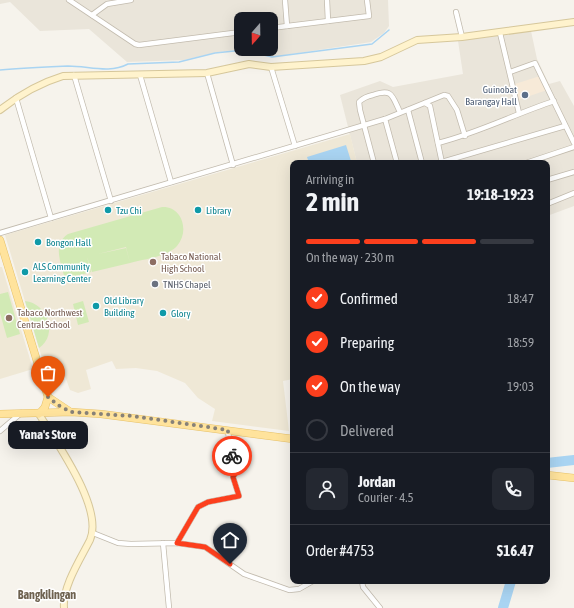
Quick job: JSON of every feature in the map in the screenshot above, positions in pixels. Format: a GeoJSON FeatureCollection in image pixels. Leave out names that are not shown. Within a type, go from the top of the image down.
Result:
{"type":"FeatureCollection","features":[{"type":"Feature","properties":{"kind":"main road"},"geometry":{"type":"LineString","coordinates":[[0,240],[48,397],[46,407],[39,414]]}},
{"type":"Feature","properties":{"kind":"main road"},"geometry":{"type":"LineString","coordinates":[[48,397],[58,405],[71,412]]}},
{"type":"Feature","properties":{"kind":"main road"},"geometry":{"type":"LineString","coordinates":[[0,414],[71,412],[168,421],[290,439]]}},
{"type":"Feature","properties":{"kind":"main road"},"geometry":{"type":"LineString","coordinates":[[550,475],[574,478]]}},
{"type":"Feature","properties":{"kind":"street"},"geometry":{"type":"LineString","coordinates":[[69,0],[134,44],[139,45],[234,33]]}},
{"type":"Feature","properties":{"kind":"street"},"geometry":{"type":"LineString","coordinates":[[92,15],[106,4],[131,0]]}},
{"type":"Feature","properties":{"kind":"street"},"geometry":{"type":"LineString","coordinates":[[285,0],[287,26]]}},
{"type":"Feature","properties":{"kind":"street"},"geometry":{"type":"LineString","coordinates":[[327,0],[328,21]]}},
{"type":"Feature","properties":{"kind":"street"},"geometry":{"type":"LineString","coordinates":[[278,27],[369,16],[367,0]]}},
{"type":"Feature","properties":{"kind":"street"},"geometry":{"type":"LineString","coordinates":[[456,12],[462,37]]}},
{"type":"Feature","properties":{"kind":"street"},"geometry":{"type":"LineString","coordinates":[[0,110],[16,98],[48,81],[63,76],[207,73],[249,64],[272,67],[364,61],[382,57],[417,40],[500,33],[574,22]]}},
{"type":"Feature","properties":{"kind":"street"},"geometry":{"type":"LineString","coordinates":[[500,33],[519,113]]}},
{"type":"Feature","properties":{"kind":"street"},"geometry":{"type":"LineString","coordinates":[[510,72],[535,63],[574,143]]}},
{"type":"Feature","properties":{"kind":"street"},"geometry":{"type":"LineString","coordinates":[[272,67],[296,146]]}},
{"type":"Feature","properties":{"kind":"street"},"geometry":{"type":"LineString","coordinates":[[207,73],[233,165]]}},
{"type":"Feature","properties":{"kind":"street"},"geometry":{"type":"LineString","coordinates":[[74,75],[111,201]]}},
{"type":"Feature","properties":{"kind":"street"},"geometry":{"type":"LineString","coordinates":[[140,75],[171,182]]}},
{"type":"Feature","properties":{"kind":"street"},"geometry":{"type":"LineString","coordinates":[[373,160],[359,102],[366,97],[385,91],[392,95],[400,112]]}},
{"type":"Feature","properties":{"kind":"street"},"geometry":{"type":"LineString","coordinates":[[0,233],[385,119],[444,96],[449,96],[457,110],[465,136]]}},
{"type":"Feature","properties":{"kind":"street"},"geometry":{"type":"LineString","coordinates":[[16,98],[51,218]]}},
{"type":"Feature","properties":{"kind":"street"},"geometry":{"type":"LineString","coordinates":[[438,143],[465,136],[519,113],[554,101]]}},
{"type":"Feature","properties":{"kind":"street"},"geometry":{"type":"LineString","coordinates":[[425,103],[430,106],[441,160]]}},
{"type":"Feature","properties":{"kind":"street"},"geometry":{"type":"LineString","coordinates":[[408,110],[421,160]]}},
{"type":"Feature","properties":{"kind":"street"},"geometry":{"type":"LineString","coordinates":[[385,119],[396,160]]}},
{"type":"Feature","properties":{"kind":"street"},"geometry":{"type":"LineString","coordinates":[[452,160],[565,126]]}},
{"type":"Feature","properties":{"kind":"street"},"geometry":{"type":"LineString","coordinates":[[535,160],[574,147]]}},
{"type":"Feature","properties":{"kind":"street"},"geometry":{"type":"LineString","coordinates":[[550,179],[574,172]]}},
{"type":"Feature","properties":{"kind":"street"},"geometry":{"type":"LineString","coordinates":[[550,203],[574,193]]}},
{"type":"Feature","properties":{"kind":"street"},"geometry":{"type":"LineString","coordinates":[[0,431],[21,413]]}},
{"type":"Feature","properties":{"kind":"street"},"geometry":{"type":"LineString","coordinates":[[39,414],[89,502],[93,533],[69,584],[64,608]]}},
{"type":"Feature","properties":{"kind":"street"},"geometry":{"type":"LineString","coordinates":[[177,543],[198,507],[208,502],[239,496],[233,477],[236,472],[230,449],[228,430]]}},
{"type":"Feature","properties":{"kind":"street"},"geometry":{"type":"LineString","coordinates":[[93,533],[118,543],[177,543],[205,547],[248,576],[289,590],[299,589],[308,584]]}},
{"type":"Feature","properties":{"kind":"street"},"geometry":{"type":"LineString","coordinates":[[163,543],[169,608]]}},
{"type":"Feature","properties":{"kind":"street"},"geometry":{"type":"LineString","coordinates":[[362,584],[363,587],[380,608]]}},
{"type":"Feature","properties":{"kind":"shaded area"},"geometry":{"type":"Polygon","coordinates":[[[0,0],[388,0],[389,26],[384,33],[371,42],[272,57],[268,56],[278,56],[278,12],[234,12],[234,50],[218,52],[184,60],[127,62],[89,29],[40,31],[10,2],[0,4],[0,0]]]}},
{"type":"Feature","properties":{"kind":"shaded area"},"geometry":{"type":"Polygon","coordinates":[[[531,31],[537,59],[549,84],[560,81],[574,106],[574,206],[550,215],[550,160],[356,160],[340,95],[380,81],[393,87],[463,74],[458,41],[531,31]]]}},
{"type":"Feature","properties":{"kind":"shaded area"},"geometry":{"type":"Polygon","coordinates":[[[540,76],[547,90],[518,100],[515,84],[540,76]]]}},
{"type":"Feature","properties":{"kind":"shaded area","name":"Tabaco National High School"},"geometry":{"type":"Polygon","coordinates":[[[350,134],[356,160],[290,160],[290,380],[283,381],[289,431],[212,421],[215,409],[198,398],[185,383],[157,371],[136,368],[116,369],[112,361],[86,370],[91,389],[78,393],[70,390],[65,376],[49,381],[5,235],[350,134]]]}},
{"type":"Feature","properties":{"kind":"shaded area","name":"Tabaco Northwest Central School"},"geometry":{"type":"Polygon","coordinates":[[[0,267],[2,267],[33,369],[0,379],[0,267]]]}},
{"type":"Feature","properties":{"kind":"green space"},"geometry":{"type":"Polygon","coordinates":[[[162,207],[169,208],[175,211],[182,220],[183,233],[181,240],[173,250],[155,257],[130,263],[126,247],[98,254],[126,248],[130,263],[92,272],[87,257],[91,272],[65,279],[60,261],[59,249],[63,238],[68,234],[162,207]]]}},
{"type":"Feature","properties":{"kind":"green space"},"geometry":{"type":"Polygon","coordinates":[[[8,292],[20,334],[7,338],[0,313],[0,294],[8,292]]]}},
{"type":"Feature","properties":{"kind":"green space"},"geometry":{"type":"Polygon","coordinates":[[[25,301],[33,303],[39,307],[48,320],[48,335],[45,342],[39,348],[25,301]]]}},
{"type":"Feature","properties":{"kind":"green space"},"geometry":{"type":"Polygon","coordinates":[[[83,301],[89,322],[78,325],[73,304],[83,301]]]}},
{"type":"Feature","properties":{"kind":"water"},"geometry":{"type":"Polygon","coordinates":[[[346,145],[351,160],[308,160],[307,157],[346,145]]]}},
{"type":"Feature","properties":{"kind":"waterway"},"geometry":{"type":"LineString","coordinates":[[0,70],[68,66],[114,69],[128,64],[179,62],[215,53],[244,50],[272,57],[372,44],[389,30]]}},
{"type":"Feature","properties":{"kind":"waterway"},"geometry":{"type":"LineString","coordinates":[[550,463],[574,460]]}},
{"type":"Feature","properties":{"kind":"waterway"},"geometry":{"type":"LineString","coordinates":[[503,608],[510,584]]}},
{"type":"Feature","properties":{"kind":"way so far"},"geometry":{"type":"LineString","coordinates":[[48,397],[58,405],[71,412],[132,416],[228,430],[228,440],[232,456]]}},
{"type":"Feature","properties":{"kind":"place","name":"Guinobat Barangay Hall"},"geometry":{"type":"Point","coordinates":[525,95]}},
{"type":"Feature","properties":{"kind":"place","name":"Tzu Chi"},"geometry":{"type":"Point","coordinates":[108,210]}},
{"type":"Feature","properties":{"kind":"place","name":"Library"},"geometry":{"type":"Point","coordinates":[198,210]}},
{"type":"Feature","properties":{"kind":"place","name":"Bongon Hall"},"geometry":{"type":"Point","coordinates":[38,242]}},
{"type":"Feature","properties":{"kind":"place","name":"Tabaco National High School"},"geometry":{"type":"Point","coordinates":[153,262]}},
{"type":"Feature","properties":{"kind":"place","name":"ALS Community Learning Center"},"geometry":{"type":"Point","coordinates":[25,272]}},
{"type":"Feature","properties":{"kind":"place","name":"TNHS Chapel"},"geometry":{"type":"Point","coordinates":[155,284]}},
{"type":"Feature","properties":{"kind":"place","name":"Old Library Building"},"geometry":{"type":"Point","coordinates":[96,306]}},
{"type":"Feature","properties":{"kind":"place","name":"Glory"},"geometry":{"type":"Point","coordinates":[163,313]}},
{"type":"Feature","properties":{"kind":"place","name":"Tabaco Northwest Central School"},"geometry":{"type":"Point","coordinates":[9,318]}},
{"type":"Feature","properties":{"kind":"place","name":"Yana's Store"},"geometry":{"type":"Point","coordinates":[48,397]}},
{"type":"Feature","properties":{"kind":"district","name":"Bangkilingan"},"geometry":{"type":"Point","coordinates":[47,595]}},
{"type":"Feature","properties":{"kind":"route"},"geometry":{"type":"LineString","coordinates":[[230,564],[205,547],[177,543],[198,507],[208,502],[239,496],[233,477],[236,472],[232,456]]}}]}
